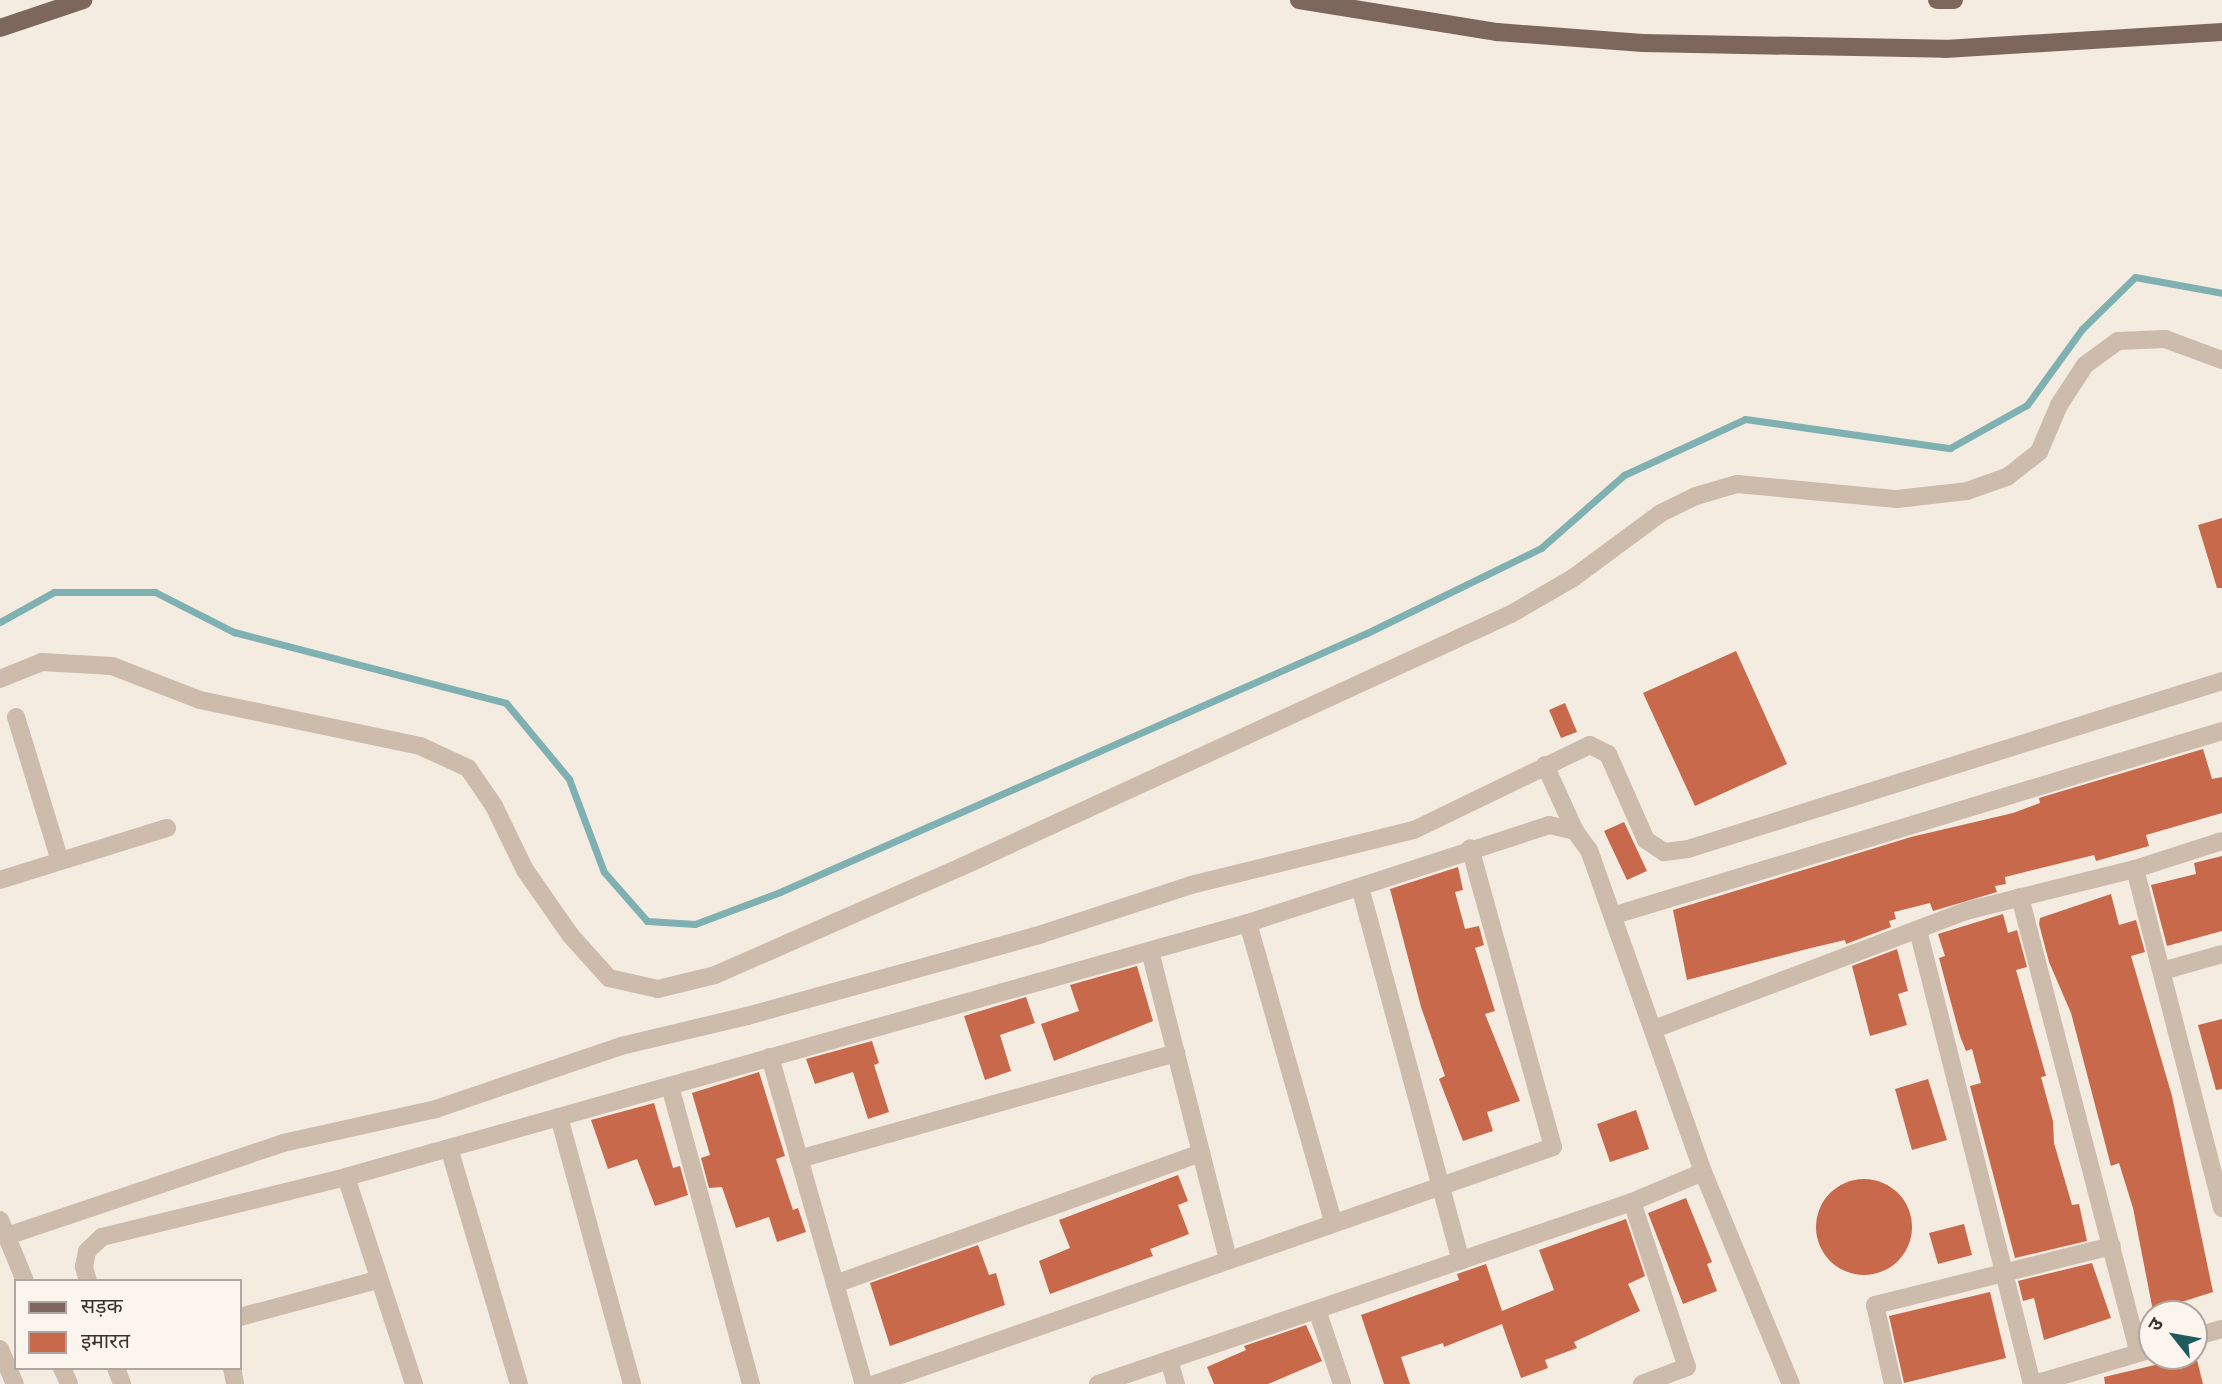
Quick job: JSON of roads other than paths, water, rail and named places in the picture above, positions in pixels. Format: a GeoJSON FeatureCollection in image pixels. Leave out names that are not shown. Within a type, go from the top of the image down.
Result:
{"type":"FeatureCollection","features":[{"type":"Feature","properties":{"kind":"main road"},"geometry":{"type":"LineString","coordinates":[[0,28],[83,0]]}},
{"type":"Feature","properties":{"kind":"main road"},"geometry":{"type":"LineString","coordinates":[[1299,0],[1497,32],[1643,43],[1945,49],[2222,32]]}},
{"type":"Feature","properties":{"kind":"main road"},"geometry":{"type":"LineString","coordinates":[[1937,0],[1954,0]]}},
{"type":"Feature","properties":{"kind":"street"},"geometry":{"type":"LineString","coordinates":[[0,679],[42,662],[112,666],[200,700],[420,746],[468,768],[494,806],[525,870],[571,936],[609,978],[658,989],[715,975],[961,867],[1511,614],[1573,578],[1661,513],[1696,496],[1737,484],[1897,499],[1967,491],[2007,477],[2039,452],[2059,405],[2085,365],[2118,341],[2165,339],[2222,360]]}},
{"type":"Feature","properties":{"kind":"street"},"geometry":{"type":"LineString","coordinates":[[25,1279],[3,1228],[283,1143],[436,1109],[621,1046],[747,1016],[1042,934],[1191,885],[1414,830],[1590,745],[1608,754],[1647,840],[1664,852],[1814,810],[2222,681]]}},
{"type":"Feature","properties":{"kind":"street"},"geometry":{"type":"LineString","coordinates":[[16,717],[59,858]]}},
{"type":"Feature","properties":{"kind":"street"},"geometry":{"type":"LineString","coordinates":[[1615,915],[2222,731]]}},
{"type":"Feature","properties":{"kind":"street"},"geometry":{"type":"LineString","coordinates":[[1545,765],[1575,831],[1589,850],[1615,915],[1703,1172],[1791,1384]]}},
{"type":"Feature","properties":{"kind":"street"},"geometry":{"type":"LineString","coordinates":[[87,1279],[84,1267],[87,1251],[102,1237],[346,1177],[1150,951],[1248,923],[1470,848],[1549,825],[1575,831]]}},
{"type":"Feature","properties":{"kind":"street"},"geometry":{"type":"LineString","coordinates":[[0,880],[59,858],[167,828]]}},
{"type":"Feature","properties":{"kind":"street"},"geometry":{"type":"LineString","coordinates":[[1654,1029],[1918,930],[2020,897],[2135,869],[2222,841]]}},
{"type":"Feature","properties":{"kind":"street"},"geometry":{"type":"LineString","coordinates":[[875,1384],[1440,1184],[1553,1147],[1470,848]]}},
{"type":"Feature","properties":{"kind":"street"},"geometry":{"type":"LineString","coordinates":[[2135,869],[2222,1208]]}},
{"type":"Feature","properties":{"kind":"street"},"geometry":{"type":"LineString","coordinates":[[1360,887],[1461,1261]]}},
{"type":"Feature","properties":{"kind":"street"},"geometry":{"type":"LineString","coordinates":[[2020,897],[2112,1245],[2138,1326]]}},
{"type":"Feature","properties":{"kind":"street"},"geometry":{"type":"LineString","coordinates":[[1248,923],[1333,1222]]}},
{"type":"Feature","properties":{"kind":"street"},"geometry":{"type":"LineString","coordinates":[[1918,930],[2033,1384],[2138,1353]]}},
{"type":"Feature","properties":{"kind":"street"},"geometry":{"type":"LineString","coordinates":[[1150,951],[1228,1259]]}},
{"type":"Feature","properties":{"kind":"street"},"geometry":{"type":"LineString","coordinates":[[2162,971],[2222,954]]}},
{"type":"Feature","properties":{"kind":"street"},"geometry":{"type":"LineString","coordinates":[[799,1159],[1176,1053]]}},
{"type":"Feature","properties":{"kind":"street"},"geometry":{"type":"LineString","coordinates":[[770,1057],[864,1384]]}},
{"type":"Feature","properties":{"kind":"street"},"geometry":{"type":"LineString","coordinates":[[670,1086],[751,1384]]}},
{"type":"Feature","properties":{"kind":"street"},"geometry":{"type":"LineString","coordinates":[[559,1117],[632,1384]]}},
{"type":"Feature","properties":{"kind":"street"},"geometry":{"type":"LineString","coordinates":[[449,1148],[519,1384]]}},
{"type":"Feature","properties":{"kind":"street"},"geometry":{"type":"LineString","coordinates":[[835,1284],[1201,1153]]}},
{"type":"Feature","properties":{"kind":"street"},"geometry":{"type":"LineString","coordinates":[[1098,1384],[1632,1202],[1703,1172]]}},
{"type":"Feature","properties":{"kind":"street"},"geometry":{"type":"LineString","coordinates":[[346,1177],[377,1280],[414,1384]]}},
{"type":"Feature","properties":{"kind":"street"},"geometry":{"type":"LineString","coordinates":[[1632,1202],[1687,1367],[1642,1384]]}},
{"type":"Feature","properties":{"kind":"street"},"geometry":{"type":"LineString","coordinates":[[1893,1384],[1875,1305],[2112,1245]]}},
{"type":"Feature","properties":{"kind":"street"},"geometry":{"type":"LineString","coordinates":[[242,1316],[377,1280]]}},
{"type":"Feature","properties":{"kind":"street"},"geometry":{"type":"LineString","coordinates":[[1317,1310],[1342,1384]]}},
{"type":"Feature","properties":{"kind":"street"},"geometry":{"type":"LineString","coordinates":[[0,1349],[15,1384]]}},
{"type":"Feature","properties":{"kind":"street"},"geometry":{"type":"LineString","coordinates":[[1169,1360],[1177,1384]]}},
{"type":"Feature","properties":{"kind":"waterway"},"geometry":{"type":"LineString","coordinates":[[0,622],[54,592],[155,592],[234,632],[506,703],[569,779],[604,872],[647,921],[695,924],[780,892],[1367,633],[1541,548],[1624,475],[1745,419],[1950,448],[2027,405],[2082,329],[2135,277],[2222,293]]}}]}
